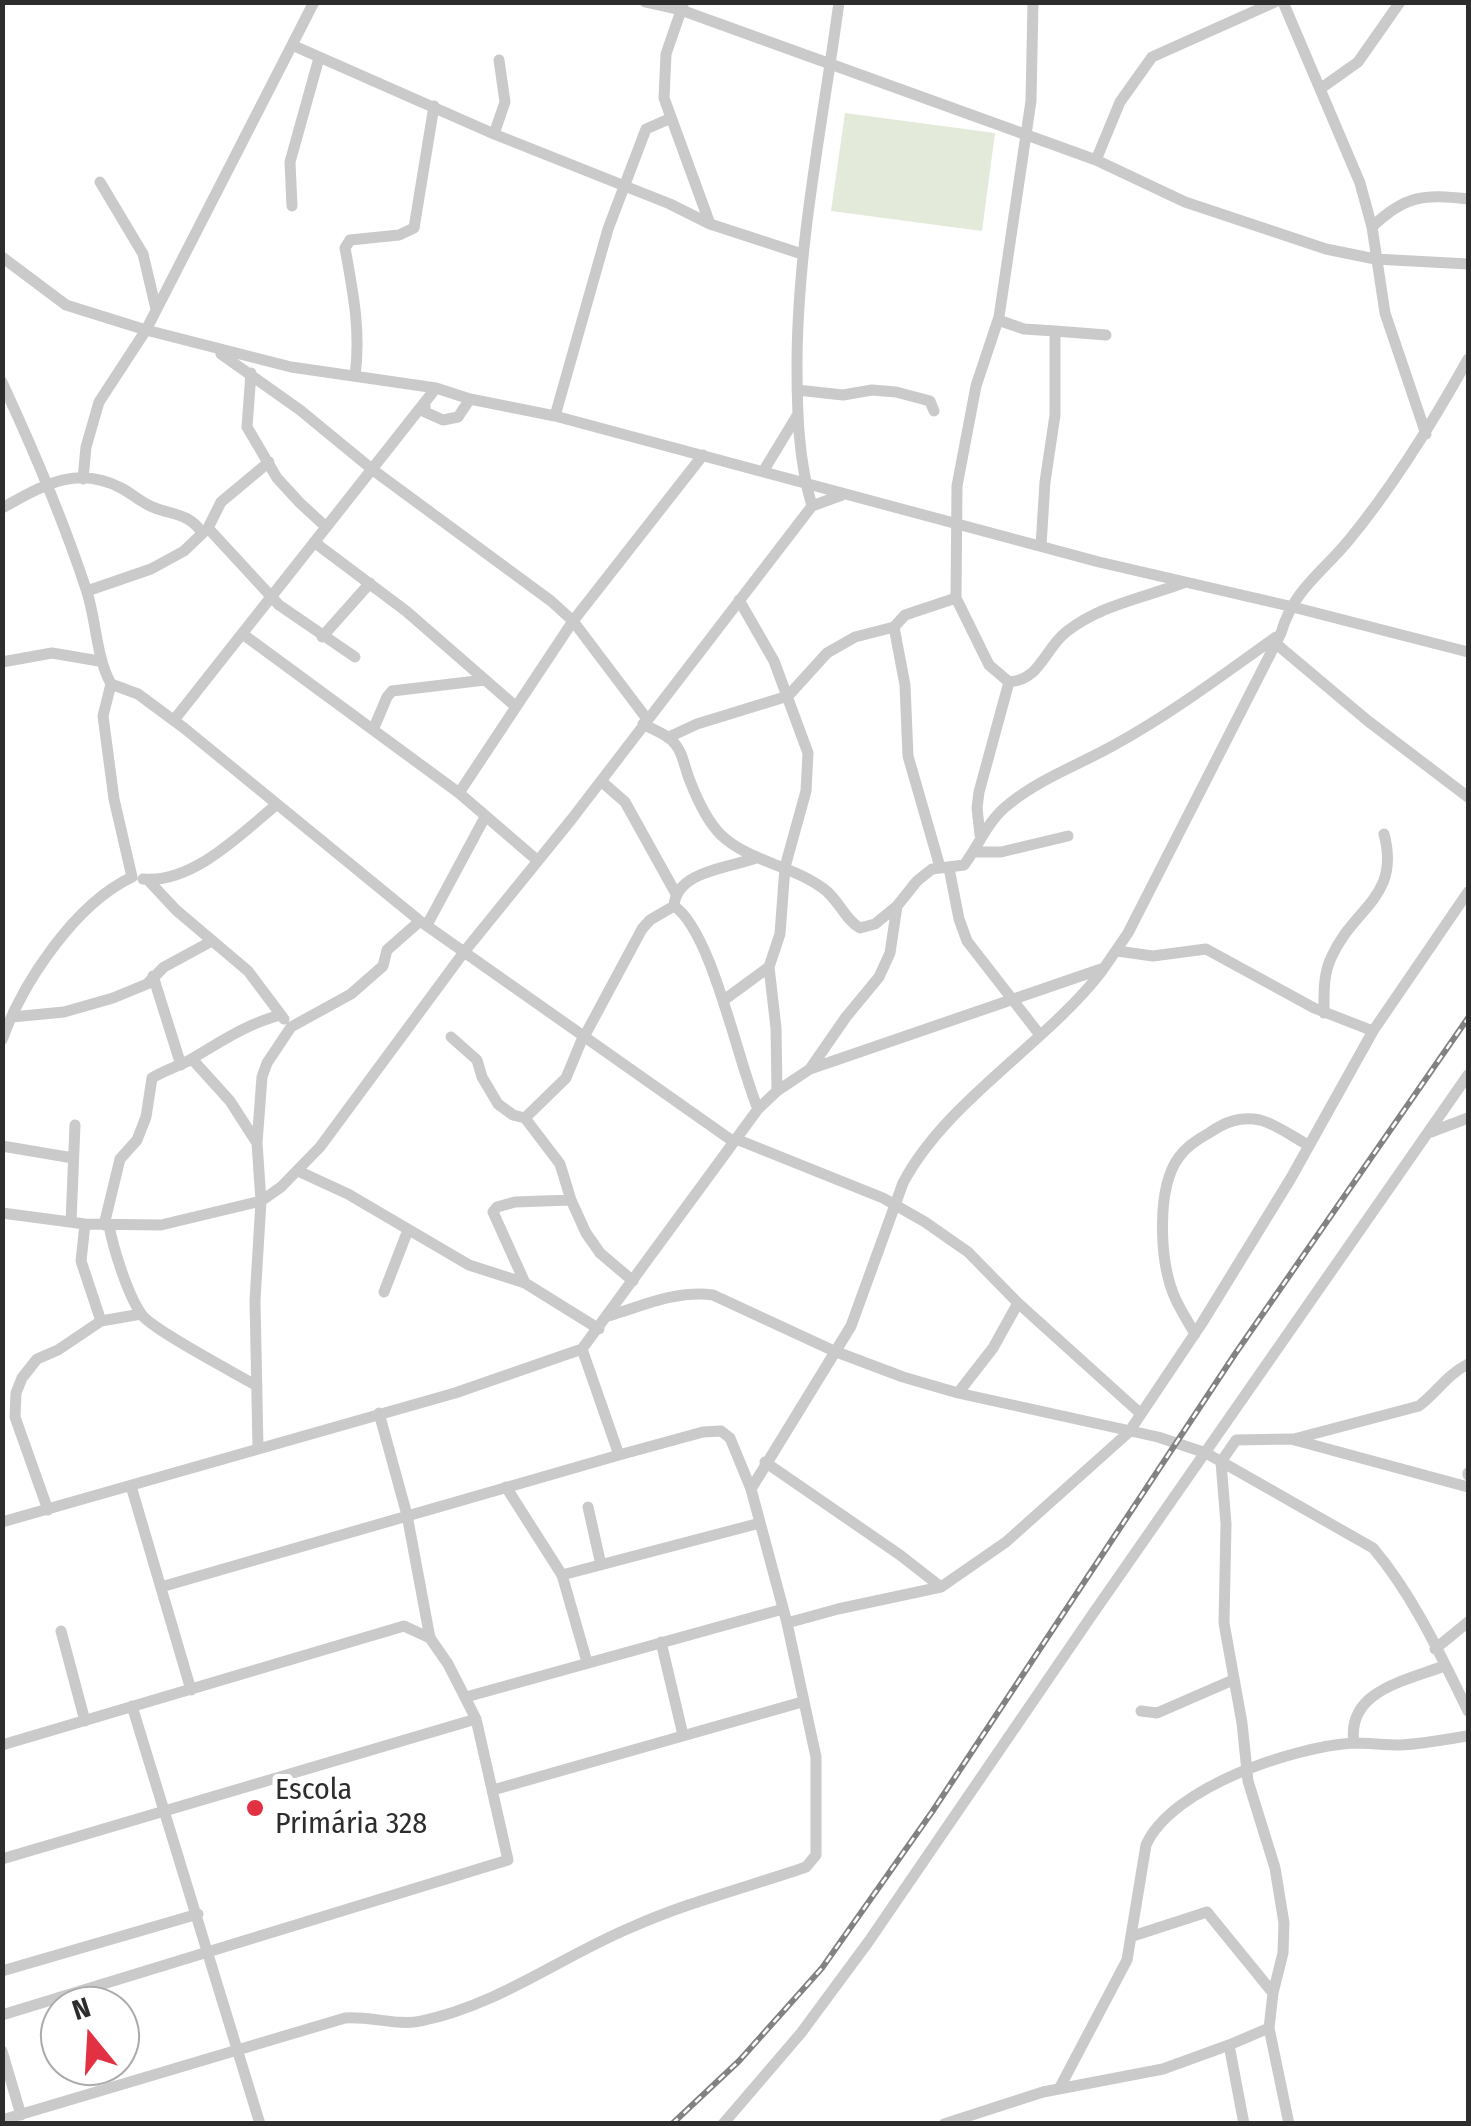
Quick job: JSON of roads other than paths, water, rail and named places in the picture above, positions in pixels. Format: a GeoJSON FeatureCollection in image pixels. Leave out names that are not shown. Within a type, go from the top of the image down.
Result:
{"type":"FeatureCollection","features":[{"type":"Feature","properties":{"kind":"street"},"geometry":{"type":"LineString","coordinates":[[83,480],[86,447],[98,402],[146,330],[314,2]]}},
{"type":"Feature","properties":{"kind":"street"},"geometry":{"type":"LineString","coordinates":[[645,2],[682,6],[830,66],[1096,160],[1185,202],[1326,249],[1375,259],[1468,264]]}},
{"type":"Feature","properties":{"kind":"street"},"geometry":{"type":"LineString","coordinates":[[812,506],[805,482],[797,390],[802,254],[839,2]]}},
{"type":"Feature","properties":{"kind":"street"},"geometry":{"type":"LineString","coordinates":[[1008,682],[989,664],[956,598],[958,523],[961,458],[976,386],[998,320],[1031,101],[1033,2]]}},
{"type":"Feature","properties":{"kind":"street"},"geometry":{"type":"LineString","coordinates":[[1096,160],[1120,102],[1152,57],[1275,2]]}},
{"type":"Feature","properties":{"kind":"street"},"geometry":{"type":"LineString","coordinates":[[1283,2],[1360,183],[1398,356],[1426,434]]}},
{"type":"Feature","properties":{"kind":"street"},"geometry":{"type":"LineString","coordinates":[[1320,89],[1358,62],[1400,2]]}},
{"type":"Feature","properties":{"kind":"street"},"geometry":{"type":"LineString","coordinates":[[682,6],[666,54],[663,82],[670,119],[710,224]]}},
{"type":"Feature","properties":{"kind":"street"},"geometry":{"type":"LineString","coordinates":[[292,45],[710,224],[802,254]]}},
{"type":"Feature","properties":{"kind":"street"},"geometry":{"type":"LineString","coordinates":[[292,206],[290,162],[320,58]]}},
{"type":"Feature","properties":{"kind":"street"},"geometry":{"type":"LineString","coordinates":[[494,134],[505,102],[499,60]]}},
{"type":"Feature","properties":{"kind":"street"},"geometry":{"type":"LineString","coordinates":[[355,376],[356,299],[344,248],[350,240],[399,234],[414,228],[434,106]]}},
{"type":"Feature","properties":{"kind":"street"},"geometry":{"type":"LineString","coordinates":[[554,416],[624,186],[646,130],[670,119]]}},
{"type":"Feature","properties":{"kind":"street"},"geometry":{"type":"LineString","coordinates":[[100,182],[143,254],[156,309]]}},
{"type":"Feature","properties":{"kind":"street"},"geometry":{"type":"LineString","coordinates":[[1372,227],[1390,210],[1414,198],[1468,198]]}},
{"type":"Feature","properties":{"kind":"street"},"geometry":{"type":"LineString","coordinates":[[2,257],[66,305],[146,330],[291,367],[436,388],[554,416],[764,470],[842,495],[1468,652]]}},
{"type":"Feature","properties":{"kind":"street"},"geometry":{"type":"LineString","coordinates":[[998,320],[1024,329],[1106,336]]}},
{"type":"Feature","properties":{"kind":"street"},"geometry":{"type":"LineString","coordinates":[[1041,546],[1044,482],[1055,414],[1056,331]]}},
{"type":"Feature","properties":{"kind":"street"},"geometry":{"type":"LineString","coordinates":[[213,348],[552,601],[573,621],[645,722],[669,737],[681,755],[698,800],[719,833],[756,858],[785,867],[827,891],[860,928],[874,924],[897,906],[924,874],[964,865],[980,835],[1008,804],[1136,732],[1278,637]]}},
{"type":"Feature","properties":{"kind":"street"},"geometry":{"type":"LineString","coordinates":[[751,1489],[861,1303],[914,1163],[967,1105],[1086,992],[1117,951],[1278,637],[1289,606],[1349,540],[1426,434],[1468,359]]}},
{"type":"Feature","properties":{"kind":"street"},"geometry":{"type":"LineString","coordinates":[[251,373],[247,426],[300,504],[326,527]]}},
{"type":"Feature","properties":{"kind":"street"},"geometry":{"type":"LineString","coordinates":[[2,382],[87,590],[98,637],[99,661],[111,684],[103,716],[109,773],[132,877]]}},
{"type":"Feature","properties":{"kind":"street"},"geometry":{"type":"LineString","coordinates":[[174,720],[436,388]]}},
{"type":"Feature","properties":{"kind":"street"},"geometry":{"type":"LineString","coordinates":[[797,390],[843,395],[872,390],[896,392],[930,401],[934,411]]}},
{"type":"Feature","properties":{"kind":"street"},"geometry":{"type":"LineString","coordinates":[[424,403],[425,412],[442,420],[458,417],[470,398]]}},
{"type":"Feature","properties":{"kind":"street"},"geometry":{"type":"LineString","coordinates":[[764,470],[798,414]]}},
{"type":"Feature","properties":{"kind":"street"},"geometry":{"type":"LineString","coordinates":[[459,793],[573,621],[702,455]]}},
{"type":"Feature","properties":{"kind":"street"},"geometry":{"type":"LineString","coordinates":[[87,590],[170,560],[205,530],[221,502],[269,462]]}},
{"type":"Feature","properties":{"kind":"street"},"geometry":{"type":"LineString","coordinates":[[2,508],[45,483],[83,480],[118,486],[148,505],[186,516],[196,523],[322,638],[355,657]]}},
{"type":"Feature","properties":{"kind":"street"},"geometry":{"type":"LineString","coordinates":[[2,1213],[85,1224],[161,1225],[261,1202],[298,1171],[812,506],[842,495]]}},
{"type":"Feature","properties":{"kind":"street"},"geometry":{"type":"LineString","coordinates":[[314,542],[370,583],[514,705]]}},
{"type":"Feature","properties":{"kind":"street"},"geometry":{"type":"LineString","coordinates":[[1008,682],[1035,673],[1056,642],[1094,614],[1183,582]]}},
{"type":"Feature","properties":{"kind":"street"},"geometry":{"type":"LineString","coordinates":[[322,638],[370,583]]}},
{"type":"Feature","properties":{"kind":"street"},"geometry":{"type":"LineString","coordinates":[[669,737],[707,720],[788,696],[828,653],[855,637],[894,627],[904,614],[956,598]]}},
{"type":"Feature","properties":{"kind":"street"},"geometry":{"type":"LineString","coordinates":[[739,600],[764,642],[788,696],[804,737],[809,773],[785,867],[780,934],[770,967],[777,1091]]}},
{"type":"Feature","properties":{"kind":"street"},"geometry":{"type":"LineString","coordinates":[[894,627],[905,685],[908,756],[959,920],[968,941],[1040,1035]]}},
{"type":"Feature","properties":{"kind":"street"},"geometry":{"type":"LineString","coordinates":[[244,635],[459,793],[538,861]]}},
{"type":"Feature","properties":{"kind":"street"},"geometry":{"type":"LineString","coordinates":[[1278,637],[1357,712],[1468,797]]}},
{"type":"Feature","properties":{"kind":"street"},"geometry":{"type":"LineString","coordinates":[[2,662],[52,653],[99,661]]}},
{"type":"Feature","properties":{"kind":"street"},"geometry":{"type":"LineString","coordinates":[[373,730],[392,691],[485,680]]}},
{"type":"Feature","properties":{"kind":"street"},"geometry":{"type":"LineString","coordinates":[[980,835],[979,792],[1008,682]]}},
{"type":"Feature","properties":{"kind":"street"},"geometry":{"type":"LineString","coordinates":[[111,684],[138,694],[174,720],[424,923],[735,1140],[833,1176],[896,1205],[968,1252],[1018,1303],[1142,1414]]}},
{"type":"Feature","properties":{"kind":"street"},"geometry":{"type":"LineString","coordinates":[[600,780],[626,802],[698,940],[724,1000],[758,1109]]}},
{"type":"Feature","properties":{"kind":"street"},"geometry":{"type":"LineString","coordinates":[[2,1040],[28,986],[74,922],[105,893],[132,877],[148,880],[192,868],[276,805]]}},
{"type":"Feature","properties":{"kind":"street"},"geometry":{"type":"LineString","coordinates":[[258,1448],[255,1300],[261,1202],[257,1143],[266,1063],[291,1026],[350,994],[383,966],[386,950],[424,923],[485,817]]}},
{"type":"Feature","properties":{"kind":"street"},"geometry":{"type":"LineString","coordinates":[[1324,1013],[1326,972],[1331,957],[1360,914],[1383,889],[1390,855],[1384,834]]}},
{"type":"Feature","properties":{"kind":"street"},"geometry":{"type":"LineString","coordinates":[[974,852],[1001,852],[1068,836]]}},
{"type":"Feature","properties":{"kind":"street"},"geometry":{"type":"LineString","coordinates":[[525,1118],[566,1078],[642,929],[694,878],[756,858]]}},
{"type":"Feature","properties":{"kind":"street"},"geometry":{"type":"LineString","coordinates":[[148,880],[248,971],[291,1026]]}},
{"type":"Feature","properties":{"kind":"street"},"geometry":{"type":"LineString","coordinates":[[787,1623],[941,1587],[1006,1542],[1130,1432],[1292,1178],[1373,1031],[1468,892]]}},
{"type":"Feature","properties":{"kind":"street"},"geometry":{"type":"LineString","coordinates":[[810,1069],[880,977],[890,953],[897,906]]}},
{"type":"Feature","properties":{"kind":"street"},"geometry":{"type":"LineString","coordinates":[[12,1016],[84,1008],[141,987],[212,941]]}},
{"type":"Feature","properties":{"kind":"street"},"geometry":{"type":"LineString","coordinates":[[1117,951],[1153,956],[1206,949],[1324,1013],[1373,1031]]}},
{"type":"Feature","properties":{"kind":"street"},"geometry":{"type":"LineString","coordinates":[[724,1000],[770,967]]}},
{"type":"Feature","properties":{"kind":"street"},"geometry":{"type":"LineString","coordinates":[[2,1522],[510,1376],[582,1349],[758,1109],[777,1091],[810,1069],[1104,968]]}},
{"type":"Feature","properties":{"kind":"street"},"geometry":{"type":"LineString","coordinates":[[154,976],[166,1026],[186,1062],[230,1102],[257,1143]]}},
{"type":"Feature","properties":{"kind":"street"},"geometry":{"type":"LineString","coordinates":[[257,1386],[141,1314],[107,1225],[120,1159],[136,1140],[146,1117],[152,1078],[186,1062],[228,1034],[280,1015]]}},
{"type":"Feature","properties":{"kind":"street"},"geometry":{"type":"LineString","coordinates":[[451,1037],[477,1060],[482,1077],[503,1109],[525,1118],[560,1164],[570,1200],[586,1233],[600,1252],[633,1281]]}},
{"type":"Feature","properties":{"kind":"street"},"geometry":{"type":"LineString","coordinates":[[722,2124],[801,2033],[869,1941],[1468,1075]]}},
{"type":"Feature","properties":{"kind":"street"},"geometry":{"type":"LineString","coordinates":[[1195,1334],[1174,1295],[1164,1255],[1164,1206],[1169,1175],[1179,1156],[1216,1128],[1246,1118],[1264,1121],[1308,1145]]}},
{"type":"Feature","properties":{"kind":"street"},"geometry":{"type":"LineString","coordinates":[[1431,1132],[1468,1118]]}},
{"type":"Feature","properties":{"kind":"street"},"geometry":{"type":"LineString","coordinates":[[70,1222],[75,1124]]}},
{"type":"Feature","properties":{"kind":"street"},"geometry":{"type":"LineString","coordinates":[[2,1146],[73,1158]]}},
{"type":"Feature","properties":{"kind":"street"},"geometry":{"type":"LineString","coordinates":[[298,1171],[348,1194],[469,1266],[525,1283],[599,1329]]}},
{"type":"Feature","properties":{"kind":"street"},"geometry":{"type":"LineString","coordinates":[[525,1283],[493,1212],[496,1207],[515,1202],[570,1200]]}},
{"type":"Feature","properties":{"kind":"street"},"geometry":{"type":"LineString","coordinates":[[85,1224],[82,1260],[101,1321]]}},
{"type":"Feature","properties":{"kind":"street"},"geometry":{"type":"LineString","coordinates":[[384,1292],[408,1230]]}},
{"type":"Feature","properties":{"kind":"street"},"geometry":{"type":"LineString","coordinates":[[608,1316],[678,1295],[713,1295],[834,1351],[958,1394],[1206,1453],[1373,1548],[1390,1567],[1468,1711]]}},
{"type":"Feature","properties":{"kind":"street"},"geometry":{"type":"LineString","coordinates":[[958,1394],[992,1348],[1018,1303]]}},
{"type":"Feature","properties":{"kind":"street"},"geometry":{"type":"LineString","coordinates":[[48,1510],[9,1410],[16,1393],[29,1366],[101,1321],[141,1314]]}},
{"type":"Feature","properties":{"kind":"street"},"geometry":{"type":"LineString","coordinates":[[582,1349],[619,1455]]}},
{"type":"Feature","properties":{"kind":"street"},"geometry":{"type":"LineString","coordinates":[[1291,1440],[1419,1406],[1431,1397],[1440,1382],[1468,1364]]}},
{"type":"Feature","properties":{"kind":"street"},"geometry":{"type":"LineString","coordinates":[[2,2015],[508,1860],[476,1719],[430,1638],[407,1515],[379,1413]]}},
{"type":"Feature","properties":{"kind":"street"},"geometry":{"type":"LineString","coordinates":[[2,2120],[345,2018],[366,2016],[415,2022],[441,2016],[520,1986],[630,1927],[806,1866],[817,1849],[816,1757],[787,1623],[751,1489],[730,1438],[721,1431],[703,1432],[619,1455],[160,1586]]}},
{"type":"Feature","properties":{"kind":"street"},"geometry":{"type":"LineString","coordinates":[[1289,2124],[1269,2028],[1283,1953],[1284,1922],[1275,1868],[1246,1770],[1242,1723],[1224,1623],[1226,1524],[1221,1462],[1236,1440],[1291,1440],[1468,1487]]}},
{"type":"Feature","properties":{"kind":"street"},"geometry":{"type":"LineString","coordinates":[[766,1462],[941,1587]]}},
{"type":"Feature","properties":{"kind":"street"},"geometry":{"type":"LineString","coordinates":[[130,1486],[192,1690]]}},
{"type":"Feature","properties":{"kind":"street"},"geometry":{"type":"LineString","coordinates":[[506,1487],[562,1575],[586,1662]]}},
{"type":"Feature","properties":{"kind":"street"},"geometry":{"type":"LineString","coordinates":[[588,1507],[602,1565]]}},
{"type":"Feature","properties":{"kind":"street"},"geometry":{"type":"LineString","coordinates":[[562,1575],[760,1523]]}},
{"type":"Feature","properties":{"kind":"street"},"geometry":{"type":"LineString","coordinates":[[466,1697],[783,1609]]}},
{"type":"Feature","properties":{"kind":"street"},"geometry":{"type":"LineString","coordinates":[[1436,1650],[1468,1622]]}},
{"type":"Feature","properties":{"kind":"street"},"geometry":{"type":"LineString","coordinates":[[2,1745],[404,1626],[430,1638]]}},
{"type":"Feature","properties":{"kind":"street"},"geometry":{"type":"LineString","coordinates":[[61,1630],[85,1721]]}},
{"type":"Feature","properties":{"kind":"street"},"geometry":{"type":"LineString","coordinates":[[661,1642],[683,1735]]}},
{"type":"Feature","properties":{"kind":"street"},"geometry":{"type":"LineString","coordinates":[[1354,1744],[1353,1718],[1364,1702],[1392,1686],[1444,1666]]}},
{"type":"Feature","properties":{"kind":"street"},"geometry":{"type":"LineString","coordinates":[[1141,1711],[1156,1713],[1233,1680]]}},
{"type":"Feature","properties":{"kind":"street"},"geometry":{"type":"LineString","coordinates":[[492,1790],[802,1702]]}},
{"type":"Feature","properties":{"kind":"street"},"geometry":{"type":"LineString","coordinates":[[132,1706],[260,2124]]}},
{"type":"Feature","properties":{"kind":"street"},"geometry":{"type":"LineString","coordinates":[[2,1859],[476,1719]]}},
{"type":"Feature","properties":{"kind":"street"},"geometry":{"type":"LineString","coordinates":[[1059,2089],[1119,1980],[1134,1936],[1146,1845],[1169,1812],[1246,1770],[1354,1744],[1411,1744],[1468,1736]]}},
{"type":"Feature","properties":{"kind":"street"},"geometry":{"type":"LineString","coordinates":[[1134,1936],[1207,1912],[1273,1993]]}},
{"type":"Feature","properties":{"kind":"street"},"geometry":{"type":"LineString","coordinates":[[2,1971],[198,1914]]}},
{"type":"Feature","properties":{"kind":"street"},"geometry":{"type":"LineString","coordinates":[[944,2124],[1059,2089],[1162,2069],[1269,2028]]}},
{"type":"Feature","properties":{"kind":"street"},"geometry":{"type":"LineString","coordinates":[[1228,2045],[1244,2124]]}},
{"type":"Feature","properties":{"kind":"street"},"geometry":{"type":"LineString","coordinates":[[2,2050],[21,2115]]}},
{"type":"Feature","properties":{"kind":"railway"},"geometry":{"type":"LineString","coordinates":[[672,2124],[739,2061],[822,1968],[932,1812],[1235,1354],[1468,1018]]}},
{"type":"Feature","properties":{"kind":"place","name":"Escola Primária 328"},"geometry":{"type":"Point","coordinates":[255,1808]}}]}
